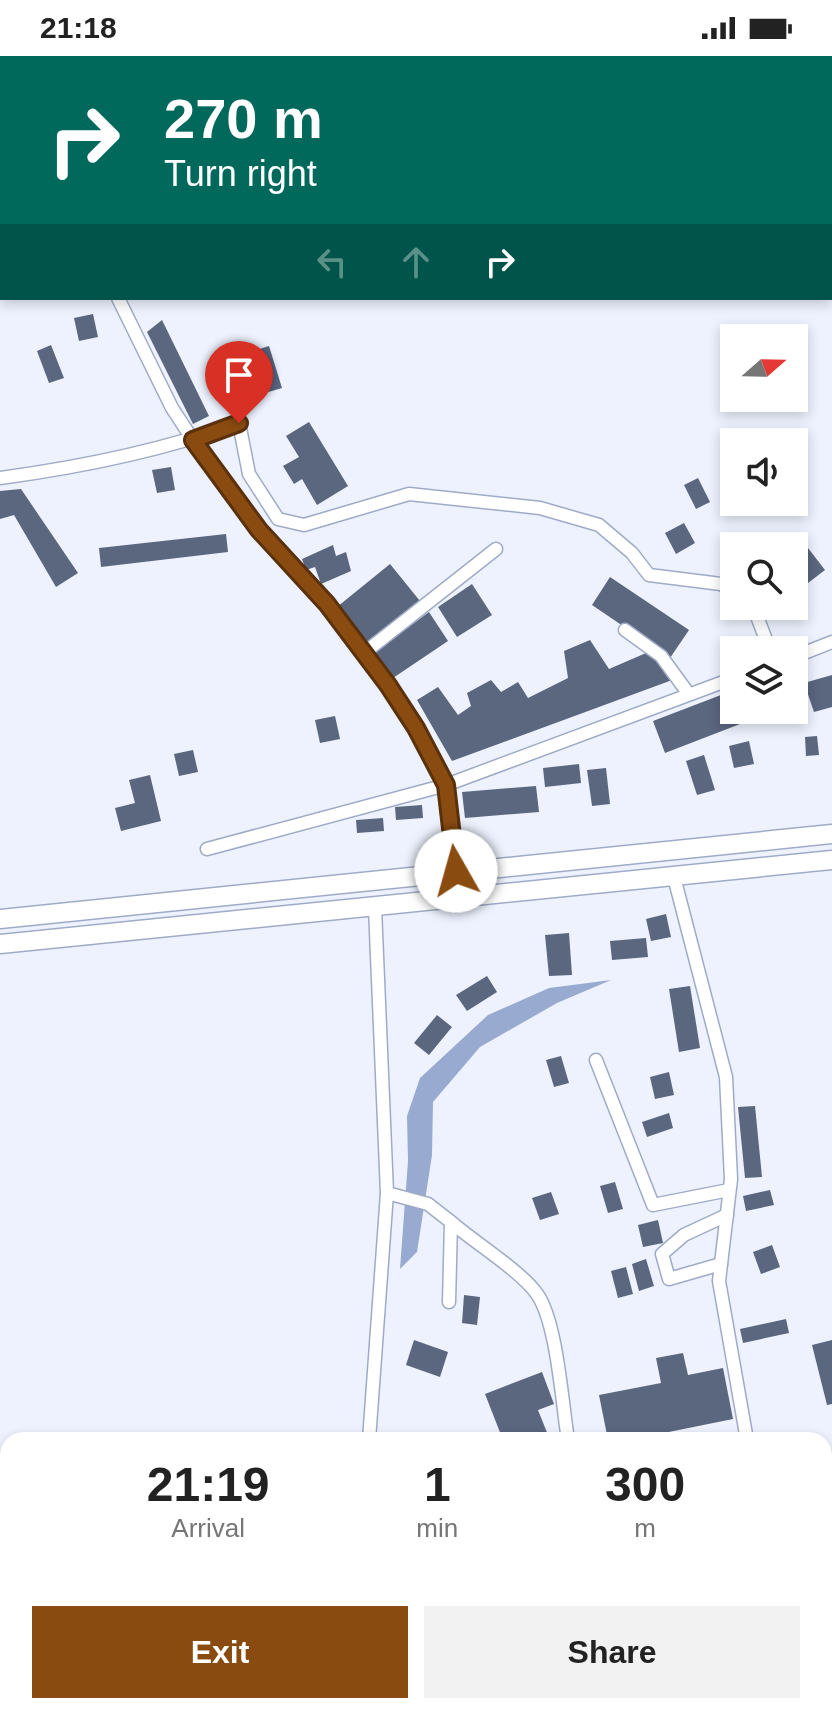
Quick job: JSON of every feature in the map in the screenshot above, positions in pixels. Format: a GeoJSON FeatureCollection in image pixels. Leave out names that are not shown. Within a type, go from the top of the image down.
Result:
{"type":"FeatureCollection","features":[{"type":"Feature","properties":{"kind":"highway"},"geometry":{"type":"LineString","coordinates":[[0,919],[832,834]]}},
{"type":"Feature","properties":{"kind":"highway"},"geometry":{"type":"LineString","coordinates":[[0,944],[832,860]]}},
{"type":"Feature","properties":{"kind":"street"},"geometry":{"type":"LineString","coordinates":[[119,300],[172,408],[193,440],[259,530],[327,604],[416,728],[446,785],[456,871]]}},
{"type":"Feature","properties":{"kind":"street"},"geometry":{"type":"LineString","coordinates":[[0,478],[78,467],[193,440],[239,423],[249,474],[278,519],[304,525],[409,494],[540,508],[599,525],[632,553],[649,575],[720,584]]}},
{"type":"Feature","properties":{"kind":"street"},"geometry":{"type":"LineString","coordinates":[[364,653],[496,549]]}},
{"type":"Feature","properties":{"kind":"street"},"geometry":{"type":"LineString","coordinates":[[625,630],[661,656],[688,693]]}},
{"type":"Feature","properties":{"kind":"street"},"geometry":{"type":"LineString","coordinates":[[808,651],[832,642]]}},
{"type":"Feature","properties":{"kind":"street"},"geometry":{"type":"LineString","coordinates":[[207,849],[446,785],[720,683]]}},
{"type":"Feature","properties":{"kind":"street"},"geometry":{"type":"LineString","coordinates":[[674,877],[726,1077],[729,1190],[719,1281],[746,1432]]}},
{"type":"Feature","properties":{"kind":"street"},"geometry":{"type":"LineString","coordinates":[[370,1432],[393,1195],[375,908]]}},
{"type":"Feature","properties":{"kind":"street"},"geometry":{"type":"LineString","coordinates":[[596,1060],[653,1205],[729,1190]]}},
{"type":"Feature","properties":{"kind":"street"},"geometry":{"type":"LineString","coordinates":[[393,1195],[428,1204],[523,1278],[537,1294],[547,1313],[567,1432]]}},
{"type":"Feature","properties":{"kind":"street"},"geometry":{"type":"LineString","coordinates":[[721,1264],[669,1279],[662,1254],[684,1235],[727,1215]]}},
{"type":"Feature","properties":{"kind":"street"},"geometry":{"type":"LineString","coordinates":[[449,1302],[451,1222]]}},
{"type":"Feature","properties":{"kind":"water"},"geometry":{"type":"Polygon","coordinates":[[[611,980],[557,1003],[480,1047],[433,1102],[432,1155],[417,1252],[400,1269],[408,1161],[407,1116],[420,1078],[488,1015],[549,988],[611,980]]]}},
{"type":"Feature","properties":{"kind":"building"},"geometry":{"type":"Polygon","coordinates":[[[93,314],[98,337],[79,341],[74,318],[93,314]]]}},
{"type":"Feature","properties":{"kind":"building"},"geometry":{"type":"Polygon","coordinates":[[[162,320],[209,416],[193,424],[147,332],[162,320]]]}},
{"type":"Feature","properties":{"kind":"building"},"geometry":{"type":"Polygon","coordinates":[[[51,345],[64,378],[49,383],[37,351],[51,345]]]}},
{"type":"Feature","properties":{"kind":"building"},"geometry":{"type":"Polygon","coordinates":[[[269,346],[282,388],[265,393],[253,351],[269,346]]]}},
{"type":"Feature","properties":{"kind":"building"},"geometry":{"type":"Polygon","coordinates":[[[309,422],[348,486],[317,505],[302,479],[294,484],[283,466],[299,457],[286,436],[309,422]]]}},
{"type":"Feature","properties":{"kind":"building"},"geometry":{"type":"Polygon","coordinates":[[[171,467],[175,490],[157,493],[152,470],[171,467]]]}},
{"type":"Feature","properties":{"kind":"building"},"geometry":{"type":"Polygon","coordinates":[[[698,478],[710,502],[696,509],[684,485],[698,478]]]}},
{"type":"Feature","properties":{"kind":"building"},"geometry":{"type":"Polygon","coordinates":[[[21,489],[78,573],[56,587],[14,515],[0,519],[0,491],[21,489]]]}},
{"type":"Feature","properties":{"kind":"building"},"geometry":{"type":"Polygon","coordinates":[[[684,523],[695,543],[676,554],[665,533],[684,523]]]}},
{"type":"Feature","properties":{"kind":"building"},"geometry":{"type":"Polygon","coordinates":[[[226,534],[228,552],[101,567],[99,548],[226,534]]]}},
{"type":"Feature","properties":{"kind":"building"},"geometry":{"type":"Polygon","coordinates":[[[333,545],[336,556],[346,552],[351,571],[321,584],[315,567],[306,570],[302,559],[333,545]]]}},
{"type":"Feature","properties":{"kind":"building"},"geometry":{"type":"Polygon","coordinates":[[[808,548],[825,570],[808,583],[808,548]]]}},
{"type":"Feature","properties":{"kind":"building"},"geometry":{"type":"Polygon","coordinates":[[[390,564],[420,601],[367,644],[337,607],[390,564]]]}},
{"type":"Feature","properties":{"kind":"building"},"geometry":{"type":"Polygon","coordinates":[[[610,577],[689,630],[670,658],[592,605],[610,577]]]}},
{"type":"Feature","properties":{"kind":"building"},"geometry":{"type":"Polygon","coordinates":[[[472,584],[492,615],[457,637],[438,607],[472,584]]]}},
{"type":"Feature","properties":{"kind":"building"},"geometry":{"type":"Polygon","coordinates":[[[429,612],[448,641],[393,678],[371,655],[429,612]]]}},
{"type":"Feature","properties":{"kind":"building"},"geometry":{"type":"Polygon","coordinates":[[[590,640],[609,669],[653,650],[675,679],[452,761],[417,700],[438,687],[458,715],[471,706],[467,693],[491,680],[501,692],[518,682],[528,698],[568,678],[564,651],[590,640]]]}},
{"type":"Feature","properties":{"kind":"building"},"geometry":{"type":"Polygon","coordinates":[[[832,675],[832,707],[814,712],[808,695],[808,682],[832,675]]]}},
{"type":"Feature","properties":{"kind":"building"},"geometry":{"type":"Polygon","coordinates":[[[720,695],[720,724],[740,724],[665,753],[653,721],[720,695]]]}},
{"type":"Feature","properties":{"kind":"building"},"geometry":{"type":"Polygon","coordinates":[[[335,716],[340,739],[320,743],[315,720],[335,716]]]}},
{"type":"Feature","properties":{"kind":"building"},"geometry":{"type":"Polygon","coordinates":[[[817,736],[819,755],[806,756],[805,737],[817,736]]]}},
{"type":"Feature","properties":{"kind":"building"},"geometry":{"type":"Polygon","coordinates":[[[749,741],[754,764],[734,768],[729,746],[749,741]]]}},
{"type":"Feature","properties":{"kind":"building"},"geometry":{"type":"Polygon","coordinates":[[[193,750],[198,772],[179,776],[174,754],[193,750]]]}},
{"type":"Feature","properties":{"kind":"building"},"geometry":{"type":"Polygon","coordinates":[[[704,755],[715,790],[697,795],[686,761],[704,755]]]}},
{"type":"Feature","properties":{"kind":"building"},"geometry":{"type":"Polygon","coordinates":[[[579,764],[581,783],[545,787],[543,768],[579,764]]]}},
{"type":"Feature","properties":{"kind":"building"},"geometry":{"type":"Polygon","coordinates":[[[606,768],[610,804],[592,806],[587,770],[606,768]]]}},
{"type":"Feature","properties":{"kind":"building"},"geometry":{"type":"Polygon","coordinates":[[[150,775],[161,821],[121,831],[115,808],[135,803],[129,780],[150,775]]]}},
{"type":"Feature","properties":{"kind":"building"},"geometry":{"type":"Polygon","coordinates":[[[536,786],[539,812],[465,818],[462,792],[536,786]]]}},
{"type":"Feature","properties":{"kind":"building"},"geometry":{"type":"Polygon","coordinates":[[[422,805],[423,818],[396,820],[395,807],[422,805]]]}},
{"type":"Feature","properties":{"kind":"building"},"geometry":{"type":"Polygon","coordinates":[[[383,818],[384,831],[357,833],[356,820],[383,818]]]}},
{"type":"Feature","properties":{"kind":"building"},"geometry":{"type":"Polygon","coordinates":[[[666,914],[671,937],[651,941],[646,919],[666,914]]]}},
{"type":"Feature","properties":{"kind":"building"},"geometry":{"type":"Polygon","coordinates":[[[569,933],[572,975],[549,976],[545,935],[569,933]]]}},
{"type":"Feature","properties":{"kind":"building"},"geometry":{"type":"Polygon","coordinates":[[[646,938],[648,957],[612,960],[610,941],[646,938]]]}},
{"type":"Feature","properties":{"kind":"building"},"geometry":{"type":"Polygon","coordinates":[[[487,976],[497,992],[467,1011],[456,995],[487,976]]]}},
{"type":"Feature","properties":{"kind":"building"},"geometry":{"type":"Polygon","coordinates":[[[690,986],[700,1048],[679,1052],[669,989],[690,986]]]}},
{"type":"Feature","properties":{"kind":"building"},"geometry":{"type":"Polygon","coordinates":[[[437,1015],[452,1027],[429,1055],[414,1043],[437,1015]]]}},
{"type":"Feature","properties":{"kind":"building"},"geometry":{"type":"Polygon","coordinates":[[[561,1056],[569,1083],[554,1087],[546,1060],[561,1056]]]}},
{"type":"Feature","properties":{"kind":"building"},"geometry":{"type":"Polygon","coordinates":[[[669,1072],[674,1095],[655,1099],[650,1077],[669,1072]]]}},
{"type":"Feature","properties":{"kind":"building"},"geometry":{"type":"Polygon","coordinates":[[[755,1106],[762,1177],[745,1178],[738,1107],[755,1106]]]}},
{"type":"Feature","properties":{"kind":"building"},"geometry":{"type":"Polygon","coordinates":[[[669,1113],[673,1128],[647,1137],[642,1122],[669,1113]]]}},
{"type":"Feature","properties":{"kind":"building"},"geometry":{"type":"Polygon","coordinates":[[[615,1182],[623,1209],[608,1213],[600,1186],[615,1182]]]}},
{"type":"Feature","properties":{"kind":"building"},"geometry":{"type":"Polygon","coordinates":[[[770,1190],[774,1205],[746,1211],[743,1196],[770,1190]]]}},
{"type":"Feature","properties":{"kind":"building"},"geometry":{"type":"Polygon","coordinates":[[[551,1192],[559,1214],[540,1220],[532,1198],[551,1192]]]}},
{"type":"Feature","properties":{"kind":"building"},"geometry":{"type":"Polygon","coordinates":[[[658,1220],[663,1243],[643,1247],[638,1225],[658,1220]]]}},
{"type":"Feature","properties":{"kind":"building"},"geometry":{"type":"Polygon","coordinates":[[[772,1245],[780,1267],[761,1274],[753,1252],[772,1245]]]}},
{"type":"Feature","properties":{"kind":"building"},"geometry":{"type":"Polygon","coordinates":[[[646,1259],[654,1286],[639,1291],[632,1264],[646,1259]]]}},
{"type":"Feature","properties":{"kind":"building"},"geometry":{"type":"Polygon","coordinates":[[[626,1267],[633,1294],[618,1298],[611,1271],[626,1267]]]}},
{"type":"Feature","properties":{"kind":"building"},"geometry":{"type":"Polygon","coordinates":[[[464,1295],[480,1297],[477,1325],[462,1323],[464,1295]]]}},
{"type":"Feature","properties":{"kind":"building"},"geometry":{"type":"Polygon","coordinates":[[[786,1319],[789,1333],[743,1343],[740,1329],[786,1319]]]}},
{"type":"Feature","properties":{"kind":"building"},"geometry":{"type":"Polygon","coordinates":[[[414,1340],[448,1352],[440,1377],[406,1365],[414,1340]]]}},
{"type":"Feature","properties":{"kind":"building"},"geometry":{"type":"Polygon","coordinates":[[[832,1340],[832,1404],[827,1405],[812,1345],[832,1340]]]}},
{"type":"Feature","properties":{"kind":"building"},"geometry":{"type":"Polygon","coordinates":[[[683,1353],[688,1375],[723,1368],[733,1419],[669,1432],[606,1432],[599,1395],[661,1383],[656,1358],[683,1353]]]}},
{"type":"Feature","properties":{"kind":"building"},"geometry":{"type":"Polygon","coordinates":[[[542,1372],[554,1404],[538,1410],[547,1432],[500,1432],[485,1394],[542,1372]]]}},
{"type":"Feature","properties":{"kind":"route"},"geometry":{"type":"LineString","coordinates":[[239,423],[193,440],[259,530],[327,604],[416,728],[446,785],[456,871]]}}]}
